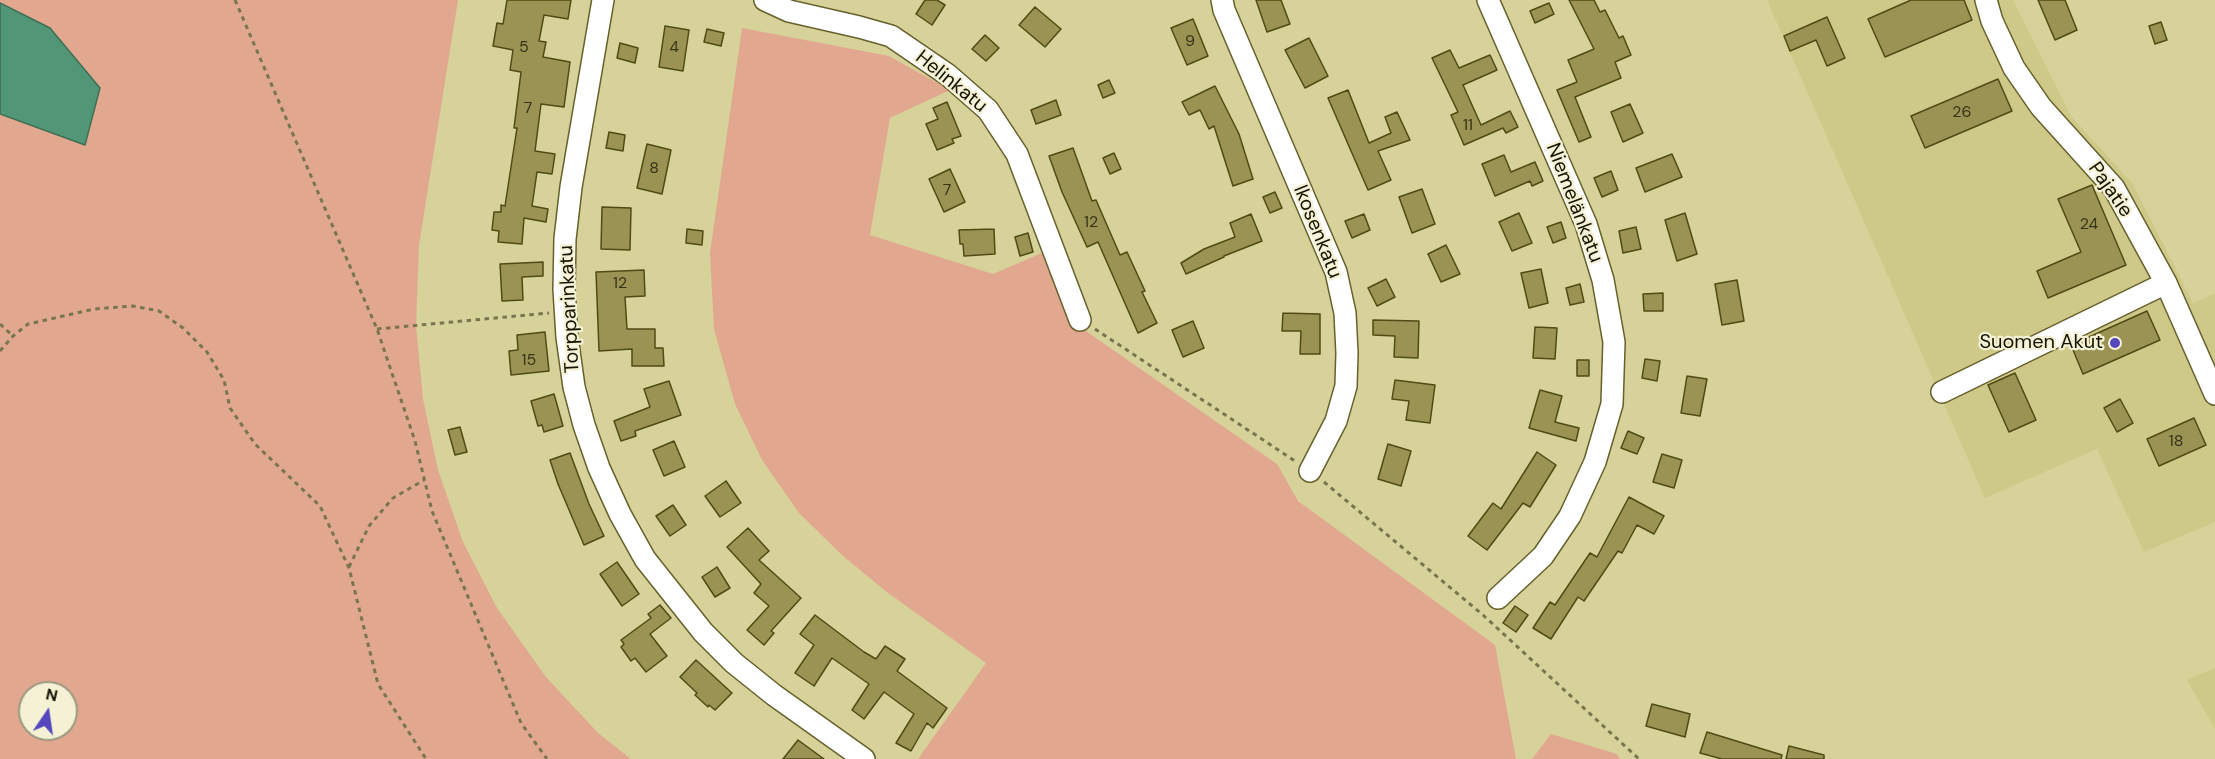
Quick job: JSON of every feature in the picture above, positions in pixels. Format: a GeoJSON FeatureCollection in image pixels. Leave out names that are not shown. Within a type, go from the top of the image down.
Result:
{"type":"FeatureCollection","features":[{"type":"Feature","properties":{"kind":"street","name":"Torpparinkatu"},"geometry":{"type":"LineString","coordinates":[[603,0],[571,187],[566,239],[566,312],[574,387],[584,425],[599,468],[620,514],[645,559],[703,632],[734,663],[774,695],[864,759]]}},
{"type":"Feature","properties":{"kind":"street","name":"Helinkatu"},"geometry":{"type":"LineString","coordinates":[[767,0],[789,11],[891,36],[948,75],[988,110],[1017,154],[1080,320]]}},
{"type":"Feature","properties":{"kind":"street","name":"Ikosenkatu"},"geometry":{"type":"LineString","coordinates":[[1222,0],[1224,10],[1336,272],[1345,313],[1346,386],[1336,421],[1310,471]]}},
{"type":"Feature","properties":{"kind":"street","name":"Niemelänkatu"},"geometry":{"type":"LineString","coordinates":[[1488,0],[1586,224],[1603,280],[1614,342],[1612,404],[1594,462],[1570,516],[1543,556],[1498,598]]}},
{"type":"Feature","properties":{"kind":"street","name":"Pajatie"},"geometry":{"type":"LineString","coordinates":[[1986,0],[1992,21],[2014,68],[2041,107],[2114,188],[2166,283],[2215,394]]}},
{"type":"Feature","properties":{"kind":"street"},"geometry":{"type":"LineString","coordinates":[[1942,392],[2166,283]]}},
{"type":"Feature","properties":{"kind":"path"},"geometry":{"type":"LineString","coordinates":[[235,0],[377,329],[415,441],[432,510],[521,723],[547,759]]}},
{"type":"Feature","properties":{"kind":"path"},"geometry":{"type":"LineString","coordinates":[[0,351],[28,324],[94,309],[133,306],[159,311],[183,328],[207,352],[224,380],[230,408],[255,444],[320,506],[349,568],[378,684],[426,759]]}},
{"type":"Feature","properties":{"kind":"path"},"geometry":{"type":"LineString","coordinates":[[377,329],[566,312]]}},
{"type":"Feature","properties":{"kind":"path"},"geometry":{"type":"LineString","coordinates":[[1080,320],[1310,471],[1484,615],[1639,759]]}},
{"type":"Feature","properties":{"kind":"path"},"geometry":{"type":"LineString","coordinates":[[0,324],[13,336]]}},
{"type":"Feature","properties":{"kind":"path"},"geometry":{"type":"LineString","coordinates":[[349,568],[369,526],[393,498],[424,480]]}},
{"type":"Feature","properties":{"kind":"shaded area"},"geometry":{"type":"Polygon","coordinates":[[[0,0],[458,0],[419,245],[416,326],[423,399],[438,470],[463,542],[497,608],[546,677],[598,733],[631,759],[0,759],[0,114],[85,145],[0,0]]]}},
{"type":"Feature","properties":{"kind":"shaded area"},"geometry":{"type":"Polygon","coordinates":[[[1767,0],[2013,0],[2071,116],[2133,184],[2193,303],[2215,293],[2215,522],[2144,552],[2097,449],[1985,498],[1767,0]]]}},
{"type":"Feature","properties":{"kind":"shaded area"},"geometry":{"type":"Polygon","coordinates":[[[0,3],[50,28],[100,88],[85,145],[0,114],[0,3]]]}},
{"type":"Feature","properties":{"kind":"shaded area"},"geometry":{"type":"Polygon","coordinates":[[[742,28],[889,56],[950,90],[890,118],[870,235],[993,274],[1044,252],[1073,322],[1277,464],[1298,501],[1495,645],[1516,759],[918,759],[986,663],[888,593],[843,556],[799,513],[762,460],[735,404],[714,329],[710,253],[742,28]]]}},
{"type":"Feature","properties":{"kind":"shaded area"},"geometry":{"type":"Polygon","coordinates":[[[2215,668],[2215,729],[2187,680],[2215,668]]]}},
{"type":"Feature","properties":{"kind":"shaded area"},"geometry":{"type":"Polygon","coordinates":[[[1551,734],[1617,754],[1620,759],[1532,759],[1551,734]]]}},
{"type":"Feature","properties":{"kind":"building"},"geometry":{"type":"Polygon","coordinates":[[[507,0],[571,0],[568,19],[544,15],[539,41],[546,42],[543,57],[570,62],[564,107],[541,104],[535,151],[555,154],[552,174],[537,172],[532,206],[548,209],[546,222],[524,218],[522,244],[498,242],[499,231],[492,230],[494,212],[501,212],[501,205],[505,206],[517,128],[514,128],[521,72],[510,70],[513,50],[493,46],[497,23],[503,24],[507,0]]]}},
{"type":"Feature","properties":{"kind":"building"},"geometry":{"type":"Polygon","coordinates":[[[925,0],[937,0],[945,5],[932,25],[916,14],[925,0]]]}},
{"type":"Feature","properties":{"kind":"building"},"geometry":{"type":"Polygon","coordinates":[[[1256,0],[1281,0],[1290,24],[1267,32],[1256,0]]]}},
{"type":"Feature","properties":{"kind":"building"},"geometry":{"type":"Polygon","coordinates":[[[1569,0],[1594,0],[1600,12],[1605,10],[1619,38],[1623,36],[1631,55],[1615,62],[1621,78],[1575,97],[1591,137],[1579,142],[1557,90],[1577,82],[1568,60],[1594,49],[1569,0]]]}},
{"type":"Feature","properties":{"kind":"building"},"geometry":{"type":"Polygon","coordinates":[[[1911,0],[1964,0],[1972,20],[1885,57],[1868,19],[1911,0]]]}},
{"type":"Feature","properties":{"kind":"building"},"geometry":{"type":"Polygon","coordinates":[[[2038,0],[2065,0],[2077,30],[2055,40],[2038,0]]]}},
{"type":"Feature","properties":{"kind":"building"},"geometry":{"type":"Polygon","coordinates":[[[1549,3],[1554,14],[1535,23],[1530,11],[1549,3]]]}},
{"type":"Feature","properties":{"kind":"building"},"geometry":{"type":"Polygon","coordinates":[[[1035,7],[1061,29],[1045,47],[1019,25],[1035,7]]]}},
{"type":"Feature","properties":{"kind":"building"},"geometry":{"type":"Polygon","coordinates":[[[1827,17],[1845,58],[1827,66],[1816,40],[1790,51],[1784,36],[1827,17]]]}},
{"type":"Feature","properties":{"kind":"building"},"geometry":{"type":"Polygon","coordinates":[[[1193,19],[1208,56],[1187,65],[1171,28],[1193,19]]]}},
{"type":"Feature","properties":{"kind":"building"},"geometry":{"type":"Polygon","coordinates":[[[2161,22],[2167,40],[2155,44],[2149,26],[2161,22]]]}},
{"type":"Feature","properties":{"kind":"building"},"geometry":{"type":"Polygon","coordinates":[[[665,26],[689,30],[683,71],[659,67],[665,26]]]}},
{"type":"Feature","properties":{"kind":"building"},"geometry":{"type":"Polygon","coordinates":[[[707,29],[724,33],[721,46],[704,42],[707,29]]]}},
{"type":"Feature","properties":{"kind":"building"},"geometry":{"type":"Polygon","coordinates":[[[985,35],[999,48],[986,61],[972,49],[985,35]]]}},
{"type":"Feature","properties":{"kind":"building"},"geometry":{"type":"Polygon","coordinates":[[[1309,38],[1328,76],[1305,88],[1285,50],[1309,38]]]}},
{"type":"Feature","properties":{"kind":"building"},"geometry":{"type":"Polygon","coordinates":[[[620,43],[638,48],[635,63],[617,58],[620,43]]]}},
{"type":"Feature","properties":{"kind":"building"},"geometry":{"type":"Polygon","coordinates":[[[1450,50],[1459,68],[1490,55],[1497,70],[1463,85],[1481,125],[1510,111],[1518,127],[1506,133],[1503,128],[1464,145],[1451,115],[1458,112],[1432,58],[1450,50]]]}},
{"type":"Feature","properties":{"kind":"building"},"geometry":{"type":"Polygon","coordinates":[[[1998,79],[2012,111],[1925,148],[1911,116],[1998,79]]]}},
{"type":"Feature","properties":{"kind":"building"},"geometry":{"type":"Polygon","coordinates":[[[1109,80],[1115,93],[1103,98],[1098,85],[1109,80]]]}},
{"type":"Feature","properties":{"kind":"building"},"geometry":{"type":"Polygon","coordinates":[[[1215,86],[1239,134],[1253,179],[1233,186],[1214,126],[1209,129],[1200,110],[1189,115],[1182,102],[1215,86]]]}},
{"type":"Feature","properties":{"kind":"building"},"geometry":{"type":"Polygon","coordinates":[[[1348,90],[1369,143],[1391,133],[1385,117],[1397,112],[1410,140],[1378,151],[1391,180],[1368,190],[1328,98],[1348,90]]]}},
{"type":"Feature","properties":{"kind":"building"},"geometry":{"type":"Polygon","coordinates":[[[1056,100],[1061,115],[1036,124],[1031,110],[1056,100]]]}},
{"type":"Feature","properties":{"kind":"building"},"geometry":{"type":"Polygon","coordinates":[[[947,102],[961,136],[952,139],[954,143],[937,150],[926,124],[938,119],[933,108],[947,102]]]}},
{"type":"Feature","properties":{"kind":"building"},"geometry":{"type":"Polygon","coordinates":[[[1630,104],[1643,133],[1623,142],[1611,112],[1630,104]]]}},
{"type":"Feature","properties":{"kind":"building"},"geometry":{"type":"Polygon","coordinates":[[[609,132],[625,135],[623,151],[606,148],[609,132]]]}},
{"type":"Feature","properties":{"kind":"building"},"geometry":{"type":"Polygon","coordinates":[[[647,144],[671,150],[662,194],[637,188],[647,144]]]}},
{"type":"Feature","properties":{"kind":"building"},"geometry":{"type":"Polygon","coordinates":[[[1073,148],[1092,201],[1096,200],[1120,255],[1127,252],[1157,323],[1138,333],[1098,242],[1087,247],[1062,192],[1049,156],[1073,148]]]}},
{"type":"Feature","properties":{"kind":"building"},"geometry":{"type":"Polygon","coordinates":[[[1114,153],[1121,169],[1110,174],[1103,158],[1114,153]]]}},
{"type":"Feature","properties":{"kind":"building"},"geometry":{"type":"Polygon","coordinates":[[[1672,154],[1682,177],[1645,192],[1636,168],[1672,154]]]}},
{"type":"Feature","properties":{"kind":"building"},"geometry":{"type":"Polygon","coordinates":[[[1504,155],[1511,172],[1535,162],[1543,181],[1532,186],[1530,181],[1495,196],[1482,164],[1504,155]]]}},
{"type":"Feature","properties":{"kind":"building"},"geometry":{"type":"Polygon","coordinates":[[[950,169],[965,202],[944,212],[929,179],[950,169]]]}},
{"type":"Feature","properties":{"kind":"building"},"geometry":{"type":"Polygon","coordinates":[[[1611,171],[1618,190],[1602,197],[1594,178],[1611,171]]]}},
{"type":"Feature","properties":{"kind":"building"},"geometry":{"type":"Polygon","coordinates":[[[2092,185],[2126,265],[2048,298],[2037,271],[2081,252],[2058,199],[2092,185]]]}},
{"type":"Feature","properties":{"kind":"building"},"geometry":{"type":"Polygon","coordinates":[[[1422,189],[1435,224],[1412,233],[1399,197],[1422,189]]]}},
{"type":"Feature","properties":{"kind":"building"},"geometry":{"type":"Polygon","coordinates":[[[1275,192],[1282,208],[1270,213],[1263,197],[1275,192]]]}},
{"type":"Feature","properties":{"kind":"building"},"geometry":{"type":"Polygon","coordinates":[[[602,207],[631,208],[630,250],[601,249],[602,207]]]}},
{"type":"Feature","properties":{"kind":"building"},"geometry":{"type":"Polygon","coordinates":[[[1519,213],[1532,243],[1512,251],[1499,222],[1519,213]]]}},
{"type":"Feature","properties":{"kind":"building"},"geometry":{"type":"Polygon","coordinates":[[[1685,213],[1697,254],[1677,261],[1665,220],[1685,213]]]}},
{"type":"Feature","properties":{"kind":"building"},"geometry":{"type":"Polygon","coordinates":[[[1251,214],[1262,241],[1186,274],[1181,263],[1204,249],[1235,237],[1230,223],[1251,214]]]}},
{"type":"Feature","properties":{"kind":"building"},"geometry":{"type":"Polygon","coordinates":[[[1364,214],[1370,230],[1352,238],[1345,221],[1364,214]]]}},
{"type":"Feature","properties":{"kind":"building"},"geometry":{"type":"Polygon","coordinates":[[[1561,222],[1566,238],[1553,243],[1547,227],[1561,222]]]}},
{"type":"Feature","properties":{"kind":"building"},"geometry":{"type":"Polygon","coordinates":[[[1636,227],[1641,249],[1623,253],[1619,231],[1636,227]]]}},
{"type":"Feature","properties":{"kind":"building"},"geometry":{"type":"Polygon","coordinates":[[[687,229],[703,231],[702,245],[686,243],[687,229]]]}},
{"type":"Feature","properties":{"kind":"building"},"geometry":{"type":"Polygon","coordinates":[[[994,229],[995,254],[964,256],[959,230],[994,229]]]}},
{"type":"Feature","properties":{"kind":"building"},"geometry":{"type":"Polygon","coordinates":[[[1028,233],[1033,252],[1020,256],[1015,237],[1028,233]]]}},
{"type":"Feature","properties":{"kind":"building"},"geometry":{"type":"Polygon","coordinates":[[[1446,245],[1460,274],[1441,282],[1428,254],[1446,245]]]}},
{"type":"Feature","properties":{"kind":"building"},"geometry":{"type":"Polygon","coordinates":[[[543,262],[543,276],[522,277],[523,300],[502,301],[500,264],[543,262]]]}},
{"type":"Feature","properties":{"kind":"building"},"geometry":{"type":"Polygon","coordinates":[[[1541,269],[1548,303],[1529,308],[1521,273],[1541,269]]]}},
{"type":"Feature","properties":{"kind":"building"},"geometry":{"type":"Polygon","coordinates":[[[644,270],[645,296],[625,297],[627,329],[655,329],[655,348],[663,348],[664,366],[632,366],[632,349],[599,351],[596,272],[644,270]]]}},
{"type":"Feature","properties":{"kind":"building"},"geometry":{"type":"Polygon","coordinates":[[[1386,279],[1395,297],[1377,306],[1368,288],[1386,279]]]}},
{"type":"Feature","properties":{"kind":"building"},"geometry":{"type":"Polygon","coordinates":[[[1737,280],[1744,321],[1722,325],[1715,284],[1737,280]]]}},
{"type":"Feature","properties":{"kind":"building"},"geometry":{"type":"Polygon","coordinates":[[[1580,284],[1584,302],[1570,305],[1566,288],[1580,284]]]}},
{"type":"Feature","properties":{"kind":"building"},"geometry":{"type":"Polygon","coordinates":[[[1663,293],[1663,311],[1644,311],[1643,294],[1663,293]]]}},
{"type":"Feature","properties":{"kind":"building","name":"Suomen Akut"},"geometry":{"type":"Polygon","coordinates":[[[2147,311],[2160,340],[2083,374],[2071,345],[2147,311]]]}},
{"type":"Feature","properties":{"kind":"building"},"geometry":{"type":"Polygon","coordinates":[[[1283,313],[1320,314],[1320,354],[1300,354],[1301,331],[1282,331],[1283,313]]]}},
{"type":"Feature","properties":{"kind":"building"},"geometry":{"type":"Polygon","coordinates":[[[1373,320],[1419,321],[1418,358],[1394,357],[1395,336],[1373,335],[1373,320]]]}},
{"type":"Feature","properties":{"kind":"building"},"geometry":{"type":"Polygon","coordinates":[[[1193,321],[1204,348],[1183,357],[1172,330],[1193,321]]]}},
{"type":"Feature","properties":{"kind":"building"},"geometry":{"type":"Polygon","coordinates":[[[1535,327],[1557,328],[1555,359],[1533,358],[1535,327]]]}},
{"type":"Feature","properties":{"kind":"building"},"geometry":{"type":"Polygon","coordinates":[[[545,332],[549,371],[511,375],[509,351],[518,350],[517,335],[545,332]]]}},
{"type":"Feature","properties":{"kind":"building"},"geometry":{"type":"Polygon","coordinates":[[[1645,359],[1660,361],[1657,381],[1642,378],[1645,359]]]}},
{"type":"Feature","properties":{"kind":"building"},"geometry":{"type":"Polygon","coordinates":[[[1577,360],[1589,360],[1589,376],[1577,376],[1577,360]]]}},
{"type":"Feature","properties":{"kind":"building"},"geometry":{"type":"Polygon","coordinates":[[[2015,373],[2036,420],[2009,432],[1988,385],[2015,373]]]}},
{"type":"Feature","properties":{"kind":"building"},"geometry":{"type":"Polygon","coordinates":[[[1687,376],[1707,379],[1700,416],[1681,413],[1687,376]]]}},
{"type":"Feature","properties":{"kind":"building"},"geometry":{"type":"Polygon","coordinates":[[[1395,380],[1435,385],[1430,423],[1406,420],[1409,401],[1392,399],[1395,380]]]}},
{"type":"Feature","properties":{"kind":"building"},"geometry":{"type":"Polygon","coordinates":[[[669,381],[681,415],[635,431],[636,436],[621,441],[614,421],[650,407],[644,389],[669,381]]]}},
{"type":"Feature","properties":{"kind":"building"},"geometry":{"type":"Polygon","coordinates":[[[1540,390],[1562,396],[1555,422],[1579,428],[1576,441],[1529,428],[1540,390]]]}},
{"type":"Feature","properties":{"kind":"building"},"geometry":{"type":"Polygon","coordinates":[[[554,394],[563,426],[544,432],[542,425],[538,426],[531,401],[554,394]]]}},
{"type":"Feature","properties":{"kind":"building"},"geometry":{"type":"Polygon","coordinates":[[[2120,399],[2133,423],[2117,432],[2104,408],[2120,399]]]}},
{"type":"Feature","properties":{"kind":"building"},"geometry":{"type":"Polygon","coordinates":[[[2194,418],[2206,445],[2159,466],[2147,439],[2194,418]]]}},
{"type":"Feature","properties":{"kind":"building"},"geometry":{"type":"Polygon","coordinates":[[[460,427],[467,452],[455,455],[448,430],[460,427]]]}},
{"type":"Feature","properties":{"kind":"building"},"geometry":{"type":"Polygon","coordinates":[[[1628,431],[1644,438],[1637,454],[1621,448],[1628,431]]]}},
{"type":"Feature","properties":{"kind":"building"},"geometry":{"type":"Polygon","coordinates":[[[674,441],[685,467],[664,476],[653,450],[674,441]]]}},
{"type":"Feature","properties":{"kind":"building"},"geometry":{"type":"Polygon","coordinates":[[[1388,444],[1411,451],[1401,486],[1378,479],[1388,444]]]}},
{"type":"Feature","properties":{"kind":"building"},"geometry":{"type":"Polygon","coordinates":[[[1537,452],[1556,465],[1530,507],[1523,503],[1487,550],[1468,536],[1493,503],[1501,509],[1537,452]]]}},
{"type":"Feature","properties":{"kind":"building"},"geometry":{"type":"Polygon","coordinates":[[[570,453],[604,536],[584,545],[550,460],[570,453]]]}},
{"type":"Feature","properties":{"kind":"building"},"geometry":{"type":"Polygon","coordinates":[[[1662,454],[1682,460],[1674,488],[1653,482],[1662,454]]]}},
{"type":"Feature","properties":{"kind":"building"},"geometry":{"type":"Polygon","coordinates":[[[726,481],[741,503],[720,517],[705,496],[726,481]]]}},
{"type":"Feature","properties":{"kind":"building"},"geometry":{"type":"Polygon","coordinates":[[[1629,497],[1664,516],[1654,534],[1637,525],[1622,553],[1618,551],[1584,601],[1578,597],[1551,639],[1533,628],[1550,602],[1555,605],[1590,553],[1597,557],[1629,497]]]}},
{"type":"Feature","properties":{"kind":"building"},"geometry":{"type":"Polygon","coordinates":[[[673,505],[686,525],[670,536],[656,516],[673,505]]]}},
{"type":"Feature","properties":{"kind":"building"},"geometry":{"type":"Polygon","coordinates":[[[748,528],[769,551],[759,560],[801,598],[771,631],[774,633],[764,645],[747,630],[769,606],[754,593],[761,584],[727,547],[748,528]]]}},
{"type":"Feature","properties":{"kind":"building"},"geometry":{"type":"Polygon","coordinates":[[[617,562],[639,594],[622,606],[600,574],[617,562]]]}},
{"type":"Feature","properties":{"kind":"building"},"geometry":{"type":"Polygon","coordinates":[[[717,567],[730,588],[715,597],[702,577],[717,567]]]}},
{"type":"Feature","properties":{"kind":"building"},"geometry":{"type":"Polygon","coordinates":[[[660,605],[671,618],[650,634],[667,656],[646,672],[635,658],[631,661],[621,647],[624,644],[621,640],[651,618],[648,614],[660,605]]]}},
{"type":"Feature","properties":{"kind":"building"},"geometry":{"type":"Polygon","coordinates":[[[1515,606],[1528,615],[1516,632],[1503,623],[1515,606]]]}},
{"type":"Feature","properties":{"kind":"building"},"geometry":{"type":"Polygon","coordinates":[[[815,615],[876,659],[885,646],[905,659],[897,671],[947,708],[933,728],[927,723],[911,751],[896,743],[914,714],[884,692],[864,719],[852,710],[869,684],[832,658],[814,686],[795,673],[814,645],[800,634],[815,615]]]}},
{"type":"Feature","properties":{"kind":"building"},"geometry":{"type":"Polygon","coordinates":[[[696,660],[732,693],[715,710],[695,695],[697,693],[680,677],[696,660]]]}},
{"type":"Feature","properties":{"kind":"building"},"geometry":{"type":"Polygon","coordinates":[[[1652,704],[1690,714],[1685,737],[1646,726],[1652,704]]]}},
{"type":"Feature","properties":{"kind":"building"},"geometry":{"type":"Polygon","coordinates":[[[1707,732],[1782,755],[1781,759],[1722,759],[1700,753],[1707,732]]]}},
{"type":"Feature","properties":{"kind":"building"},"geometry":{"type":"Polygon","coordinates":[[[798,740],[824,759],[783,759],[798,740]]]}},
{"type":"Feature","properties":{"kind":"building"},"geometry":{"type":"Polygon","coordinates":[[[1789,746],[1824,755],[1824,759],[1786,759],[1789,746]]]}},
{"type":"Feature","properties":{"kind":"place","name":"Suomen Akut"},"geometry":{"type":"Point","coordinates":[2115,343]}}]}
